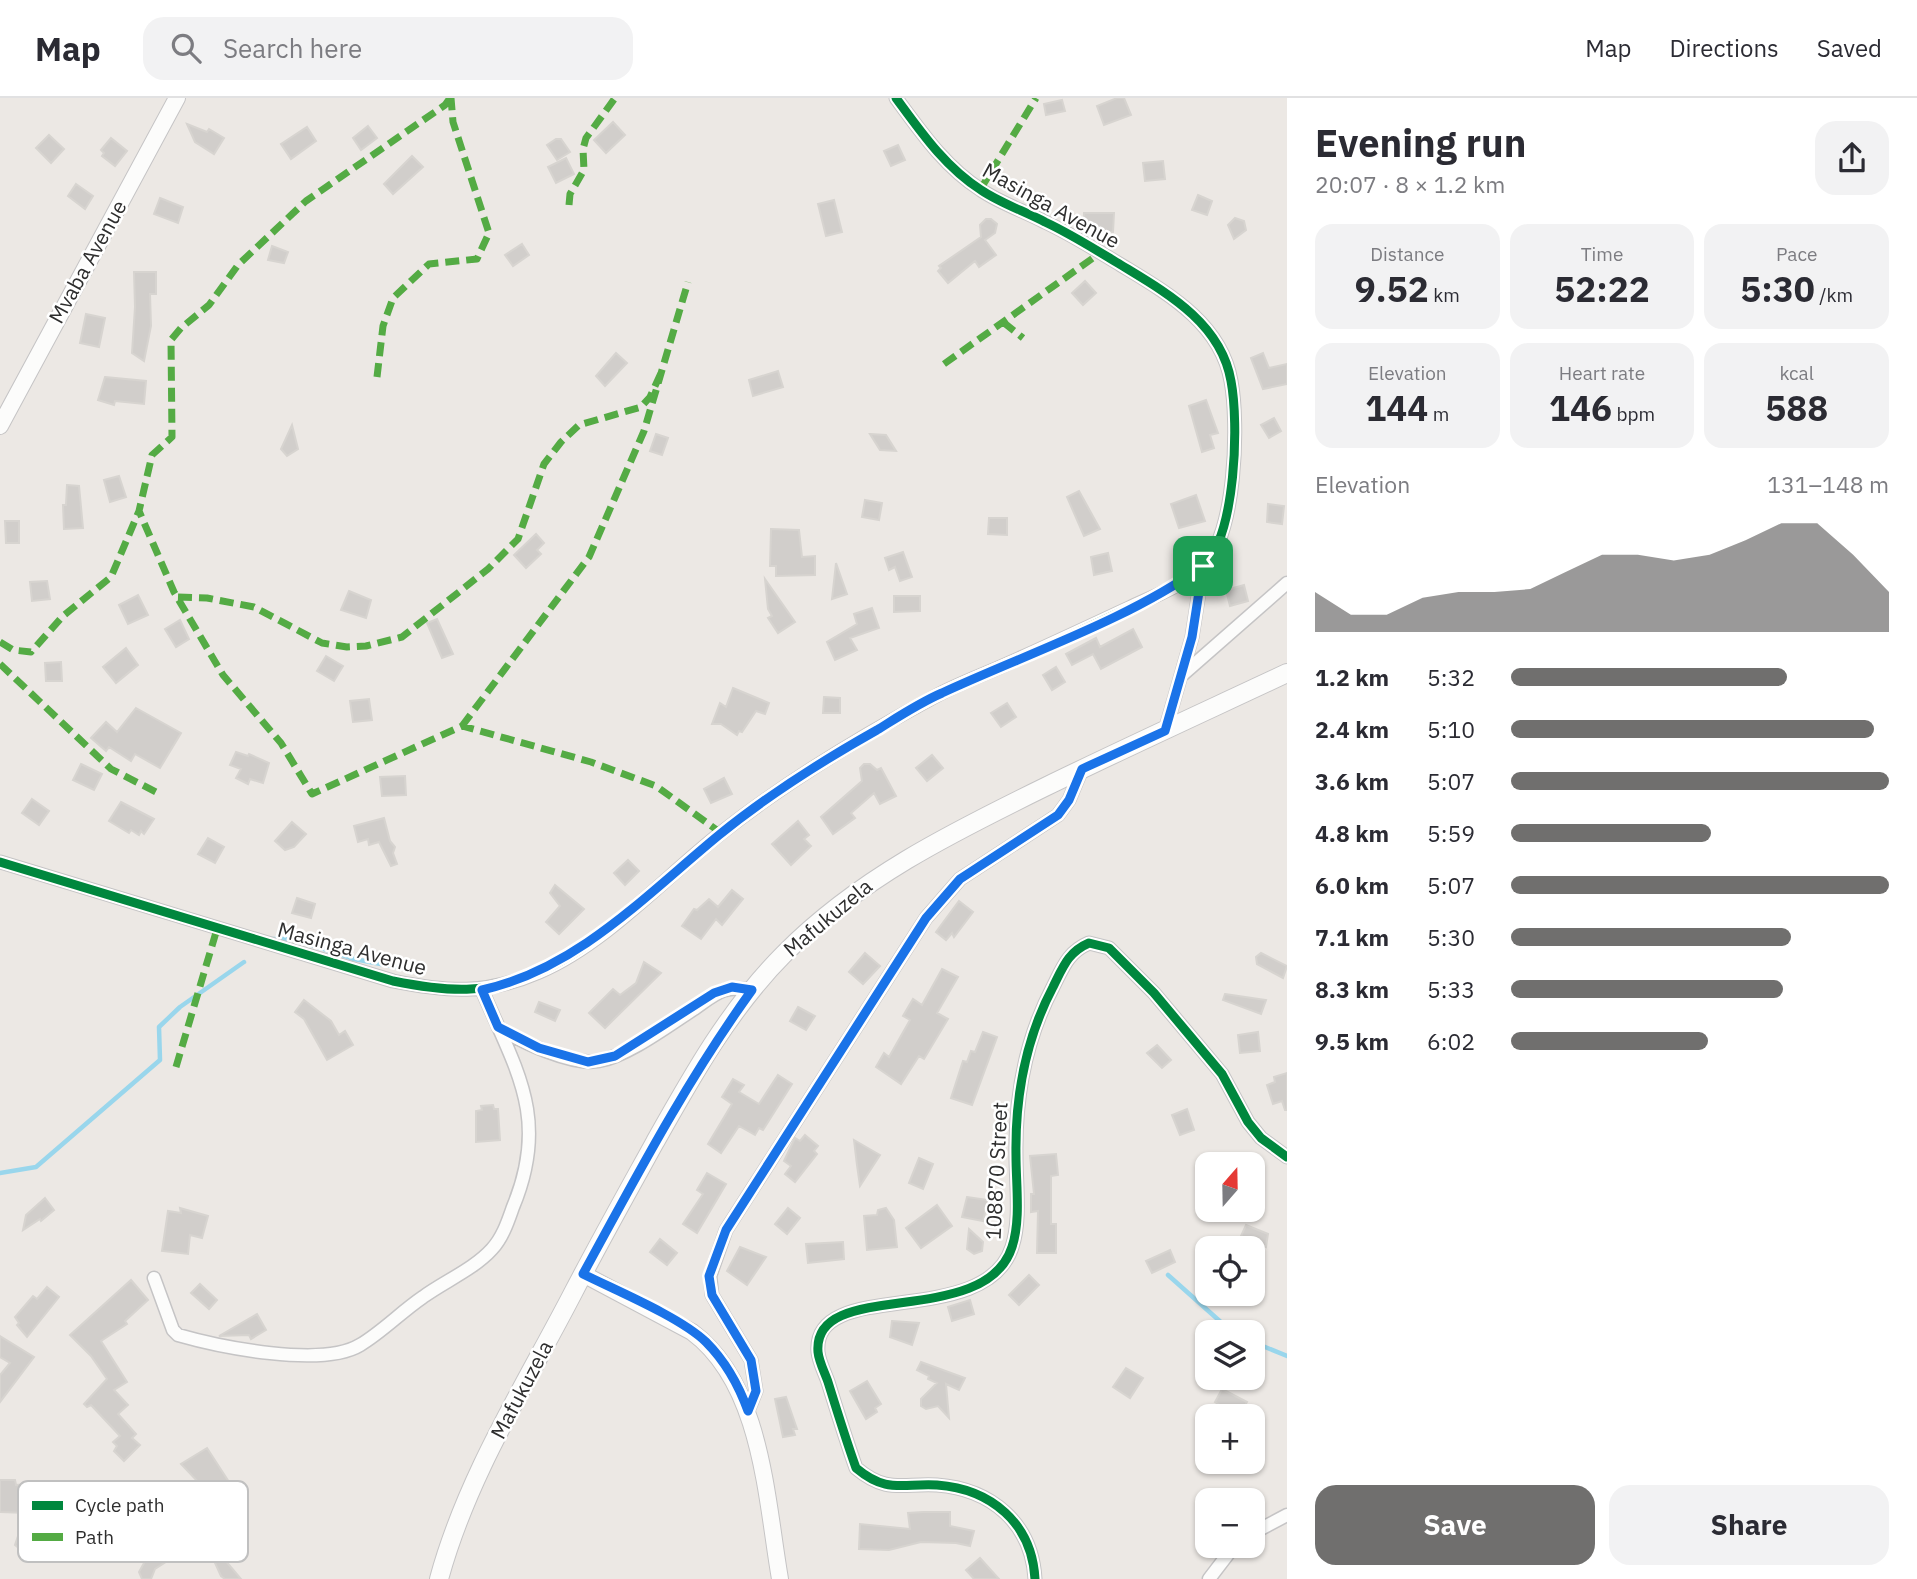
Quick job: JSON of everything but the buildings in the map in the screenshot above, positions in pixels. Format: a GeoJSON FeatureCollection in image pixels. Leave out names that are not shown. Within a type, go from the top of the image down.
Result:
{"type":"FeatureCollection","features":[{"type":"Feature","properties":{"kind":"main road","name":"Mafukuzela"},"geometry":{"type":"LineString","coordinates":[[439,1579],[452,1538],[477,1477],[583,1274],[679,1099],[713,1044],[752,990],[814,925],[874,879],[962,827],[1287,673]]}},
{"type":"Feature","properties":{"kind":"street","name":"Mvaba Avenue"},"geometry":{"type":"LineString","coordinates":[[0,426],[177,98]]}},
{"type":"Feature","properties":{"kind":"street","name":"Masinga Avenue"},"geometry":{"type":"LineString","coordinates":[[0,862],[349,969],[435,989],[482,990],[506,985],[544,970],[586,944],[721,833],[811,768],[938,694],[1163,592],[1203,566],[1215,547],[1225,518],[1233,482],[1235,454],[1231,379],[1216,341],[1188,309],[1165,291],[1048,223],[980,190],[948,165],[896,98]]}},
{"type":"Feature","properties":{"kind":"street"},"geometry":{"type":"LineString","coordinates":[[1165,731],[1192,637],[1203,566]]}},
{"type":"Feature","properties":{"kind":"street"},"geometry":{"type":"LineString","coordinates":[[1181,676],[1287,583]]}},
{"type":"Feature","properties":{"kind":"street"},"geometry":{"type":"LineString","coordinates":[[748,1411],[756,1391],[751,1360],[712,1295],[709,1276],[726,1230],[926,918],[960,879],[1058,815],[1069,800],[1082,769]]}},
{"type":"Feature","properties":{"kind":"street","name":"108870 Street"},"geometry":{"type":"LineString","coordinates":[[1035,1579],[1026,1541],[1016,1522],[999,1505],[967,1489],[936,1485],[891,1487],[871,1480],[856,1468],[818,1352],[823,1331],[832,1320],[851,1311],[948,1296],[973,1288],[992,1276],[1006,1261],[1013,1245],[1016,1218],[1015,1124],[1026,1056],[1042,1007],[1068,957],[1089,943],[1109,948],[1154,993],[1222,1074],[1248,1122],[1261,1138],[1287,1157]]}},
{"type":"Feature","properties":{"kind":"street"},"geometry":{"type":"LineString","coordinates":[[498,1027],[539,1048],[581,1060],[599,1061],[615,1056],[646,1039],[714,993],[732,987],[752,990]]}},
{"type":"Feature","properties":{"kind":"street"},"geometry":{"type":"LineString","coordinates":[[154,1278],[173,1330],[178,1335],[279,1354],[338,1354],[358,1346],[438,1286],[492,1250],[501,1237],[518,1196],[529,1154],[527,1096],[482,990]]}},
{"type":"Feature","properties":{"kind":"street"},"geometry":{"type":"LineString","coordinates":[[583,1274],[653,1310],[705,1342],[732,1377],[748,1411],[780,1579]]}},
{"type":"Feature","properties":{"kind":"street"},"geometry":{"type":"LineString","coordinates":[[1265,1526],[1287,1515]]}},
{"type":"Feature","properties":{"kind":"street"},"geometry":{"type":"LineString","coordinates":[[1209,1579],[1225,1558]]}},
{"type":"Feature","properties":{"kind":"waterway"},"geometry":{"type":"LineString","coordinates":[[271,939],[294,939],[354,959],[413,970]]}},
{"type":"Feature","properties":{"kind":"waterway"},"geometry":{"type":"LineString","coordinates":[[0,1173],[36,1167],[160,1060],[159,1027],[180,1007],[244,962]]}},
{"type":"Feature","properties":{"kind":"waterway"},"geometry":{"type":"LineString","coordinates":[[1168,1275],[1219,1320]]}},
{"type":"Feature","properties":{"kind":"waterway"},"geometry":{"type":"LineString","coordinates":[[1265,1347],[1287,1356]]}},
{"type":"Feature","properties":{"kind":"marked path"},"geometry":{"type":"LineString","coordinates":[[450,98],[445,105],[306,201],[238,265],[209,305],[171,340],[172,437],[152,455],[139,511],[174,592],[223,675],[281,743],[312,794],[462,726],[591,762],[656,786],[721,833]]}},
{"type":"Feature","properties":{"kind":"marked path"},"geometry":{"type":"LineString","coordinates":[[377,377],[383,326],[393,298],[429,264],[477,259],[489,233],[453,122],[451,98]]}},
{"type":"Feature","properties":{"kind":"marked path"},"geometry":{"type":"LineString","coordinates":[[569,205],[570,194],[584,170],[583,149],[586,138],[615,98]]}},
{"type":"Feature","properties":{"kind":"marked path"},"geometry":{"type":"LineString","coordinates":[[980,190],[1036,98]]}},
{"type":"Feature","properties":{"kind":"marked path"},"geometry":{"type":"LineString","coordinates":[[944,364],[1100,253]]}},
{"type":"Feature","properties":{"kind":"marked path"},"geometry":{"type":"LineString","coordinates":[[462,726],[589,557],[644,431],[688,282]]}},
{"type":"Feature","properties":{"kind":"marked path"},"geometry":{"type":"LineString","coordinates":[[1003,322],[1023,338]]}},
{"type":"Feature","properties":{"kind":"marked path"},"geometry":{"type":"LineString","coordinates":[[178,597],[207,598],[254,607],[322,643],[347,647],[366,646],[402,637],[488,569],[518,539],[544,464],[561,442],[579,425],[641,407],[650,397],[661,373]]}},
{"type":"Feature","properties":{"kind":"marked path"},"geometry":{"type":"LineString","coordinates":[[0,642],[13,650],[31,652],[63,616],[111,577],[139,511]]}},
{"type":"Feature","properties":{"kind":"marked path"},"geometry":{"type":"LineString","coordinates":[[0,664],[111,769],[156,792]]}},
{"type":"Feature","properties":{"kind":"marked path"},"geometry":{"type":"LineString","coordinates":[[176,1067],[217,929]]}},
{"type":"Feature","properties":{"kind":"cycle path"},"geometry":{"type":"LineString","coordinates":[[0,862],[393,981],[449,989],[502,985],[539,972],[587,945],[721,833],[851,744],[943,692],[1159,594],[1196,572],[1215,550],[1223,529],[1232,477],[1235,423],[1231,381],[1216,342],[1190,312],[1156,287],[1074,237],[996,199],[968,181],[934,148],[896,98]]}},
{"type":"Feature","properties":{"kind":"cycle path"},"geometry":{"type":"LineString","coordinates":[[1035,1579],[1026,1541],[1005,1512],[991,1502],[957,1488],[886,1484],[856,1468],[818,1352],[824,1329],[842,1315],[937,1297],[969,1288],[996,1273],[1015,1237],[1017,1112],[1029,1048],[1043,1007],[1063,967],[1076,951],[1089,943],[1109,948],[1154,993],[1222,1074],[1248,1122],[1261,1138],[1287,1157]]}},
{"type":"Feature","properties":{"kind":"route"},"geometry":{"type":"LineString","coordinates":[[1203,566],[1192,637],[1165,731],[1082,769],[1069,800],[1058,815],[960,879],[926,918],[726,1230],[713,1258],[709,1276],[712,1295],[751,1360],[756,1391],[748,1411],[732,1377],[705,1342],[653,1310],[583,1274],[679,1099],[713,1044],[752,990],[732,987],[714,993],[694,1009],[615,1056],[588,1062],[539,1048],[498,1027],[482,990],[506,985],[544,970],[586,944],[638,904],[721,833],[811,768],[938,694],[1097,624],[1163,592],[1203,566]]}}]}
